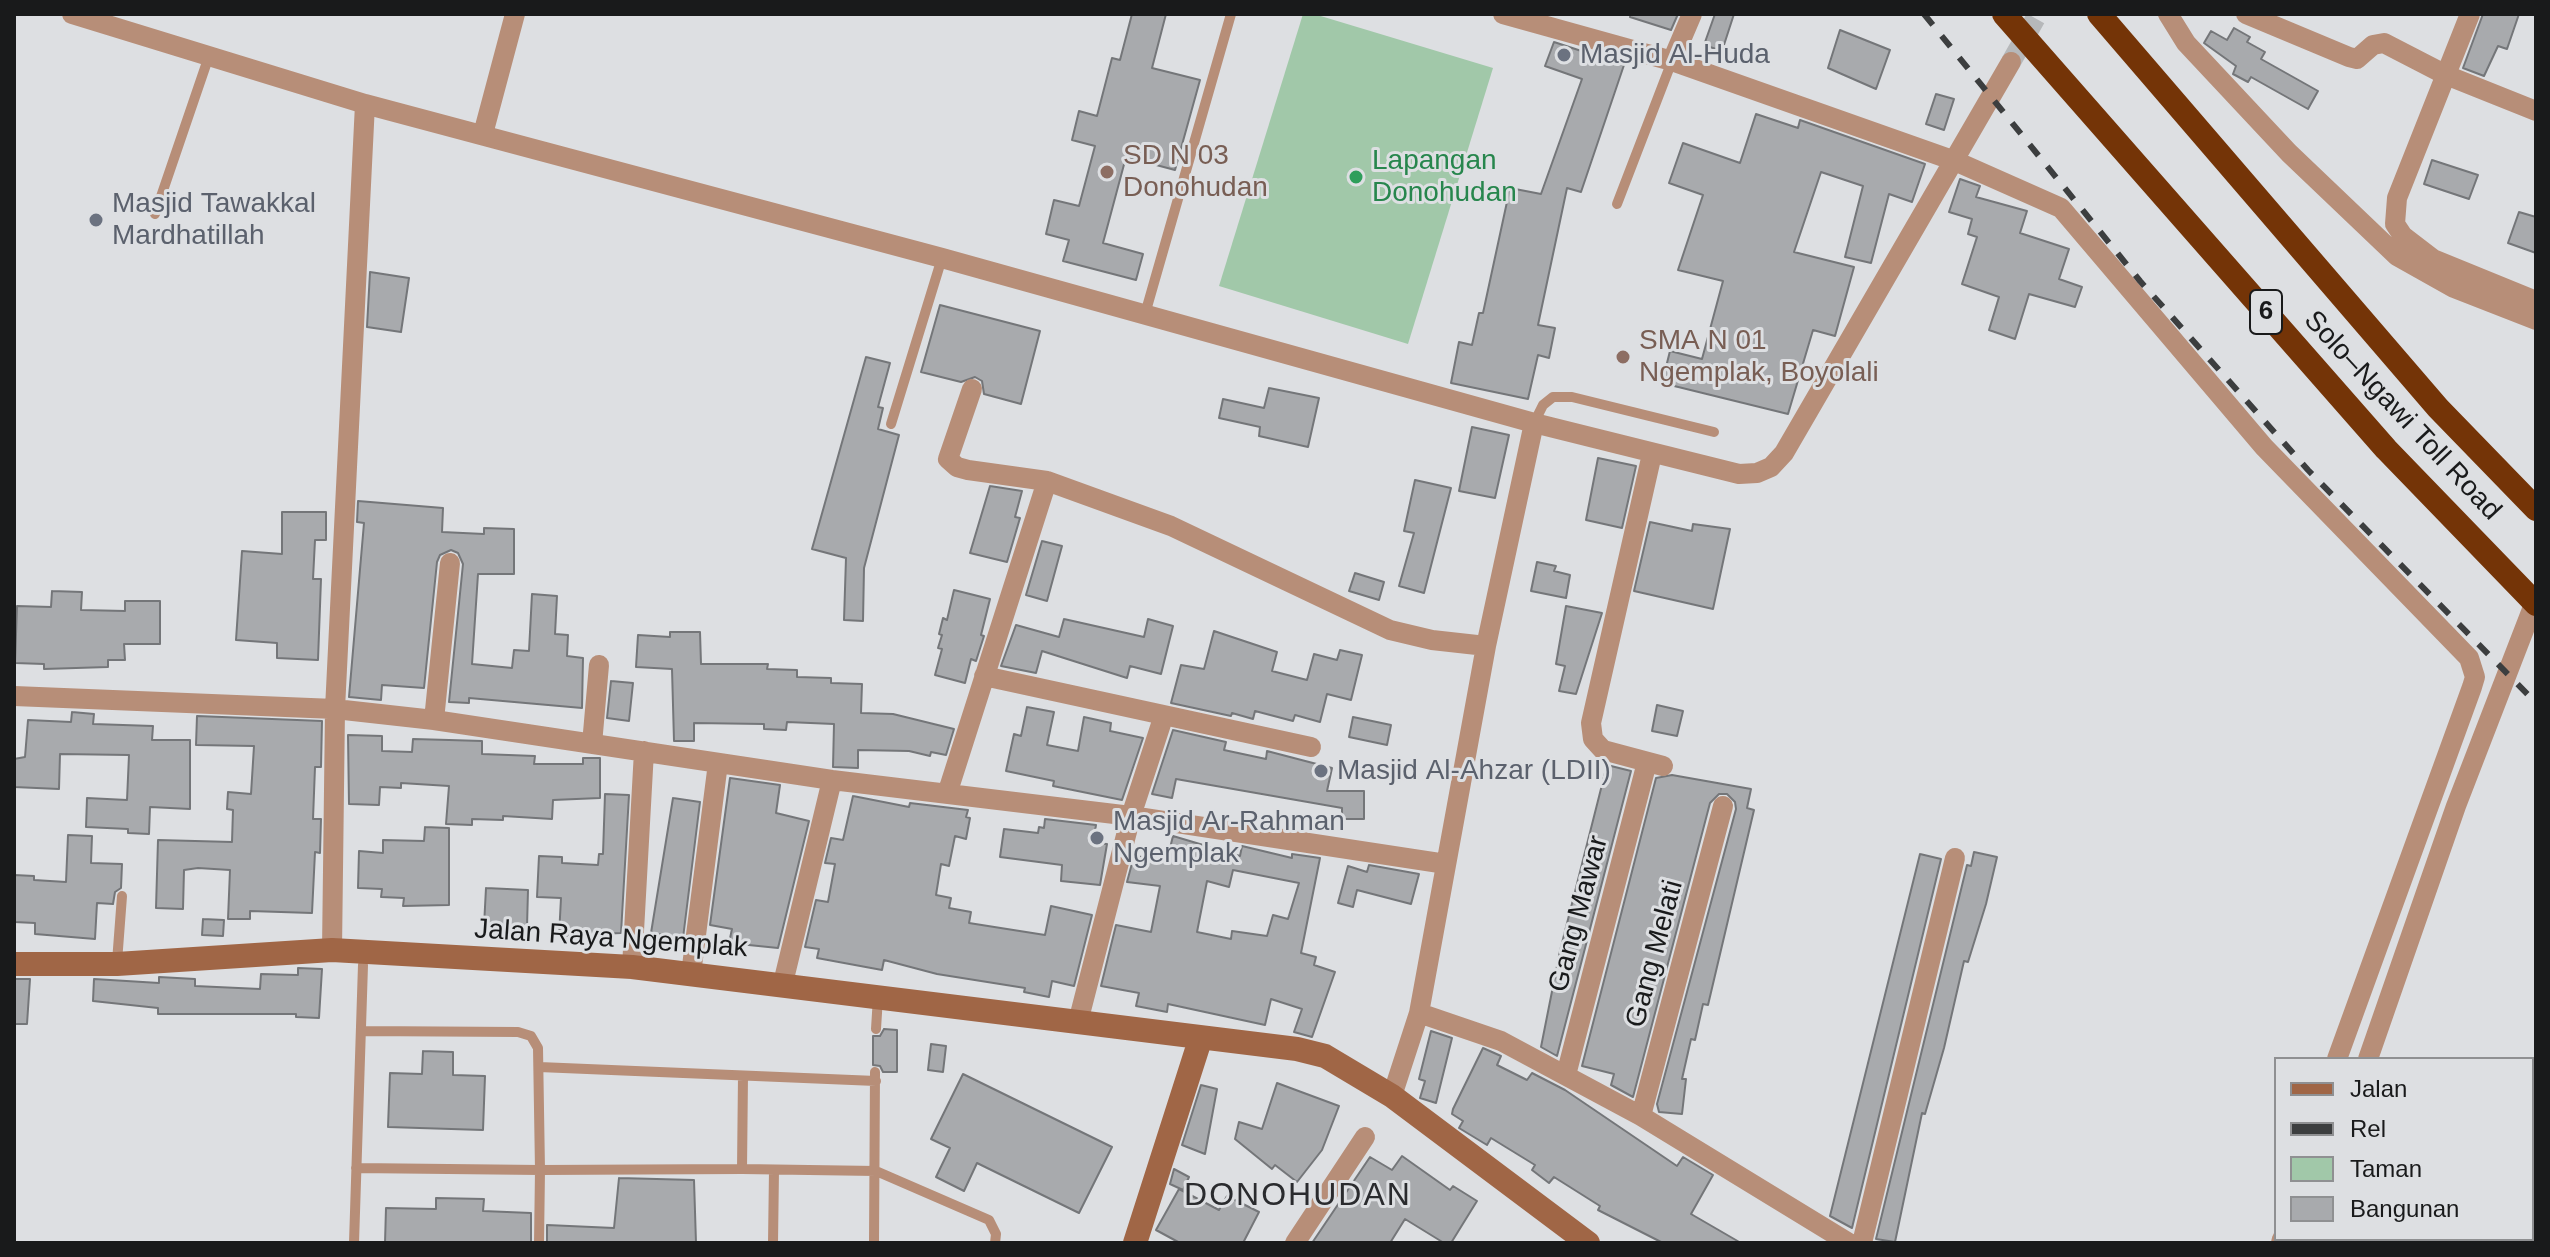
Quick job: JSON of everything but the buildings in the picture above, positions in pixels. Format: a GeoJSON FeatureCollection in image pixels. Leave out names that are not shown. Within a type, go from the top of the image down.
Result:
{"type":"FeatureCollection","features":[{"type":"Feature","properties":{"kind":"highway","name":"Solo–Ngawi Toll Road"},"geometry":{"type":"LineString","coordinates":[[2004,14],[2386,449],[2536,602]]}},
{"type":"Feature","properties":{"kind":"highway","name":"Solo–Ngawi Toll Road"},"geometry":{"type":"LineString","coordinates":[[2099,14],[2438,408],[2536,509]]}},
{"type":"Feature","properties":{"kind":"main road","name":"Jalan Raya Ngemplak"},"geometry":{"type":"LineString","coordinates":[[14,964],[117,964],[332,950],[632,967],[783,983],[1297,1049],[1325,1056],[1392,1096],[1588,1243]]}},
{"type":"Feature","properties":{"kind":"main road"},"geometry":{"type":"LineString","coordinates":[[1138,1242],[1201,1037]]}},
{"type":"Feature","properties":{"kind":"street"},"geometry":{"type":"LineString","coordinates":[[72,14],[365,104],[942,258],[1534,423],[1739,474],[1757,473],[1771,467],[1784,453],[2011,62]]}},
{"type":"Feature","properties":{"kind":"street"},"geometry":{"type":"LineString","coordinates":[[483,134],[515,14]]}},
{"type":"Feature","properties":{"kind":"street"},"geometry":{"type":"LineString","coordinates":[[1503,14],[1672,61],[1955,161],[2061,208],[2264,447],[2469,658],[2475,677],[2472,687],[2338,1057]]}},
{"type":"Feature","properties":{"kind":"street"},"geometry":{"type":"LineString","coordinates":[[1672,61],[1692,14]]}},
{"type":"Feature","properties":{"kind":"street"},"geometry":{"type":"LineString","coordinates":[[2168,14],[2186,43],[2289,153],[2397,256],[2454,288],[2536,320]]}},
{"type":"Feature","properties":{"kind":"street"},"geometry":{"type":"LineString","coordinates":[[2246,14],[2357,59],[2373,45],[2384,43],[2446,75],[2536,111]]}},
{"type":"Feature","properties":{"kind":"street"},"geometry":{"type":"LineString","coordinates":[[2470,14],[2397,198],[2395,224],[2403,236],[2433,259],[2536,301]]}},
{"type":"Feature","properties":{"kind":"street"},"geometry":{"type":"LineString","coordinates":[[332,950],[335,709],[365,104]]}},
{"type":"Feature","properties":{"kind":"street"},"geometry":{"type":"LineString","coordinates":[[972,389],[948,459],[957,467],[1047,481],[1171,526],[1390,630],[1432,640],[1486,646]]}},
{"type":"Feature","properties":{"kind":"street"},"geometry":{"type":"LineString","coordinates":[[1392,1096],[1419,1013],[1486,646],[1534,423]]}},
{"type":"Feature","properties":{"kind":"street","name":"Gang Mawar"},"geometry":{"type":"LineString","coordinates":[[1566,1075],[1654,766],[1603,750],[1593,739],[1591,723],[1652,454]]}},
{"type":"Feature","properties":{"kind":"street"},"geometry":{"type":"LineString","coordinates":[[948,791],[1047,481]]}},
{"type":"Feature","properties":{"kind":"street"},"geometry":{"type":"LineString","coordinates":[[434,720],[450,563]]}},
{"type":"Feature","properties":{"kind":"street"},"geometry":{"type":"LineString","coordinates":[[2369,1057],[2456,806],[2536,602]]}},
{"type":"Feature","properties":{"kind":"street"},"geometry":{"type":"LineString","coordinates":[[592,744],[599,665]]}},
{"type":"Feature","properties":{"kind":"street"},"geometry":{"type":"LineString","coordinates":[[984,676],[1163,718],[1311,747]]}},
{"type":"Feature","properties":{"kind":"street"},"geometry":{"type":"LineString","coordinates":[[14,696],[335,709],[434,720],[832,780],[948,791],[1131,816],[1446,864]]}},
{"type":"Feature","properties":{"kind":"street"},"geometry":{"type":"LineString","coordinates":[[1078,1022],[1131,816],[1163,718]]}},
{"type":"Feature","properties":{"kind":"street"},"geometry":{"type":"LineString","coordinates":[[632,967],[644,751]]}},
{"type":"Feature","properties":{"kind":"street"},"geometry":{"type":"LineString","coordinates":[[691,974],[718,763]]}},
{"type":"Feature","properties":{"kind":"street"},"geometry":{"type":"LineString","coordinates":[[783,983],[832,780]]}},
{"type":"Feature","properties":{"kind":"street","name":"Gang Melati"},"geometry":{"type":"LineString","coordinates":[[1641,1116],[1723,806]]}},
{"type":"Feature","properties":{"kind":"street"},"geometry":{"type":"LineString","coordinates":[[1862,1243],[1955,858]]}},
{"type":"Feature","properties":{"kind":"street"},"geometry":{"type":"LineString","coordinates":[[1419,1013],[1501,1041],[1566,1075],[1641,1116],[1849,1243]]}},
{"type":"Feature","properties":{"kind":"street"},"geometry":{"type":"LineString","coordinates":[[1295,1243],[1365,1137]]}},
{"type":"Feature","properties":{"kind":"lane"},"geometry":{"type":"LineString","coordinates":[[1145,314],[1231,14]]}},
{"type":"Feature","properties":{"kind":"lane"},"geometry":{"type":"LineString","coordinates":[[155,214],[209,56]]}},
{"type":"Feature","properties":{"kind":"lane"},"geometry":{"type":"LineString","coordinates":[[1617,204],[1672,61]]}},
{"type":"Feature","properties":{"kind":"lane"},"geometry":{"type":"LineString","coordinates":[[891,424],[942,258]]}},
{"type":"Feature","properties":{"kind":"lane"},"geometry":{"type":"LineString","coordinates":[[1534,423],[1543,405],[1553,397],[1572,397],[1714,432]]}},
{"type":"Feature","properties":{"kind":"lane"},"geometry":{"type":"LineString","coordinates":[[117,964],[122,896]]}},
{"type":"Feature","properties":{"kind":"lane"},"geometry":{"type":"LineString","coordinates":[[354,1243],[363,965]]}},
{"type":"Feature","properties":{"kind":"lane"},"geometry":{"type":"LineString","coordinates":[[876,1029],[878,995]]}},
{"type":"Feature","properties":{"kind":"lane"},"geometry":{"type":"LineString","coordinates":[[361,1031],[518,1032],[531,1036],[538,1048],[539,1067],[539,1243]]}},
{"type":"Feature","properties":{"kind":"lane"},"geometry":{"type":"LineString","coordinates":[[539,1067],[743,1076],[875,1077],[874,1243]]}},
{"type":"Feature","properties":{"kind":"lane"},"geometry":{"type":"LineString","coordinates":[[742,1169],[743,1076]]}},
{"type":"Feature","properties":{"kind":"lane"},"geometry":{"type":"LineString","coordinates":[[356,1168],[876,1171],[989,1220],[996,1234],[995,1243]]}},
{"type":"Feature","properties":{"kind":"lane"},"geometry":{"type":"LineString","coordinates":[[773,1243],[774,1170]]}},
{"type":"Feature","properties":{"kind":"green space","name":"Lapangan Donohudan"},"geometry":{"type":"Polygon","coordinates":[[[1303,14],[1314,14],[1493,68],[1408,344],[1219,286],[1303,14]]]}},
{"type":"Feature","properties":{"kind":"tunnel"},"geometry":{"type":"LineString","coordinates":[[2011,62],[2038,14]]}},
{"type":"Feature","properties":{"kind":"railway"},"geometry":{"type":"LineString","coordinates":[[1924,14],[2140,281],[2308,470],[2536,703]]}},
{"type":"Feature","properties":{"kind":"place","name":"Masjid Al-Huda"},"geometry":{"type":"Point","coordinates":[1564,55]}},
{"type":"Feature","properties":{"kind":"place","name":"SD N 03 Donohudan"},"geometry":{"type":"Point","coordinates":[1107,172]}},
{"type":"Feature","properties":{"kind":"place","name":"Lapangan Donohudan"},"geometry":{"type":"Point","coordinates":[1356,177]}},
{"type":"Feature","properties":{"kind":"place","name":"Masjid Tawakkal Mardhatillah"},"geometry":{"type":"Point","coordinates":[96,220]}},
{"type":"Feature","properties":{"kind":"place","name":"SMA N 01 Ngemplak, Boyolali"},"geometry":{"type":"Point","coordinates":[1623,357]}},
{"type":"Feature","properties":{"kind":"place","name":"Masjid Al-Ahzar (LDII)"},"geometry":{"type":"Point","coordinates":[1321,771]}},
{"type":"Feature","properties":{"kind":"place","name":"Masjid Ar-Rahman Ngemplak"},"geometry":{"type":"Point","coordinates":[1097,838]}},
{"type":"Feature","properties":{"kind":"district","name":"DONOHUDAN"},"geometry":{"type":"Point","coordinates":[1298,1196]}}]}
